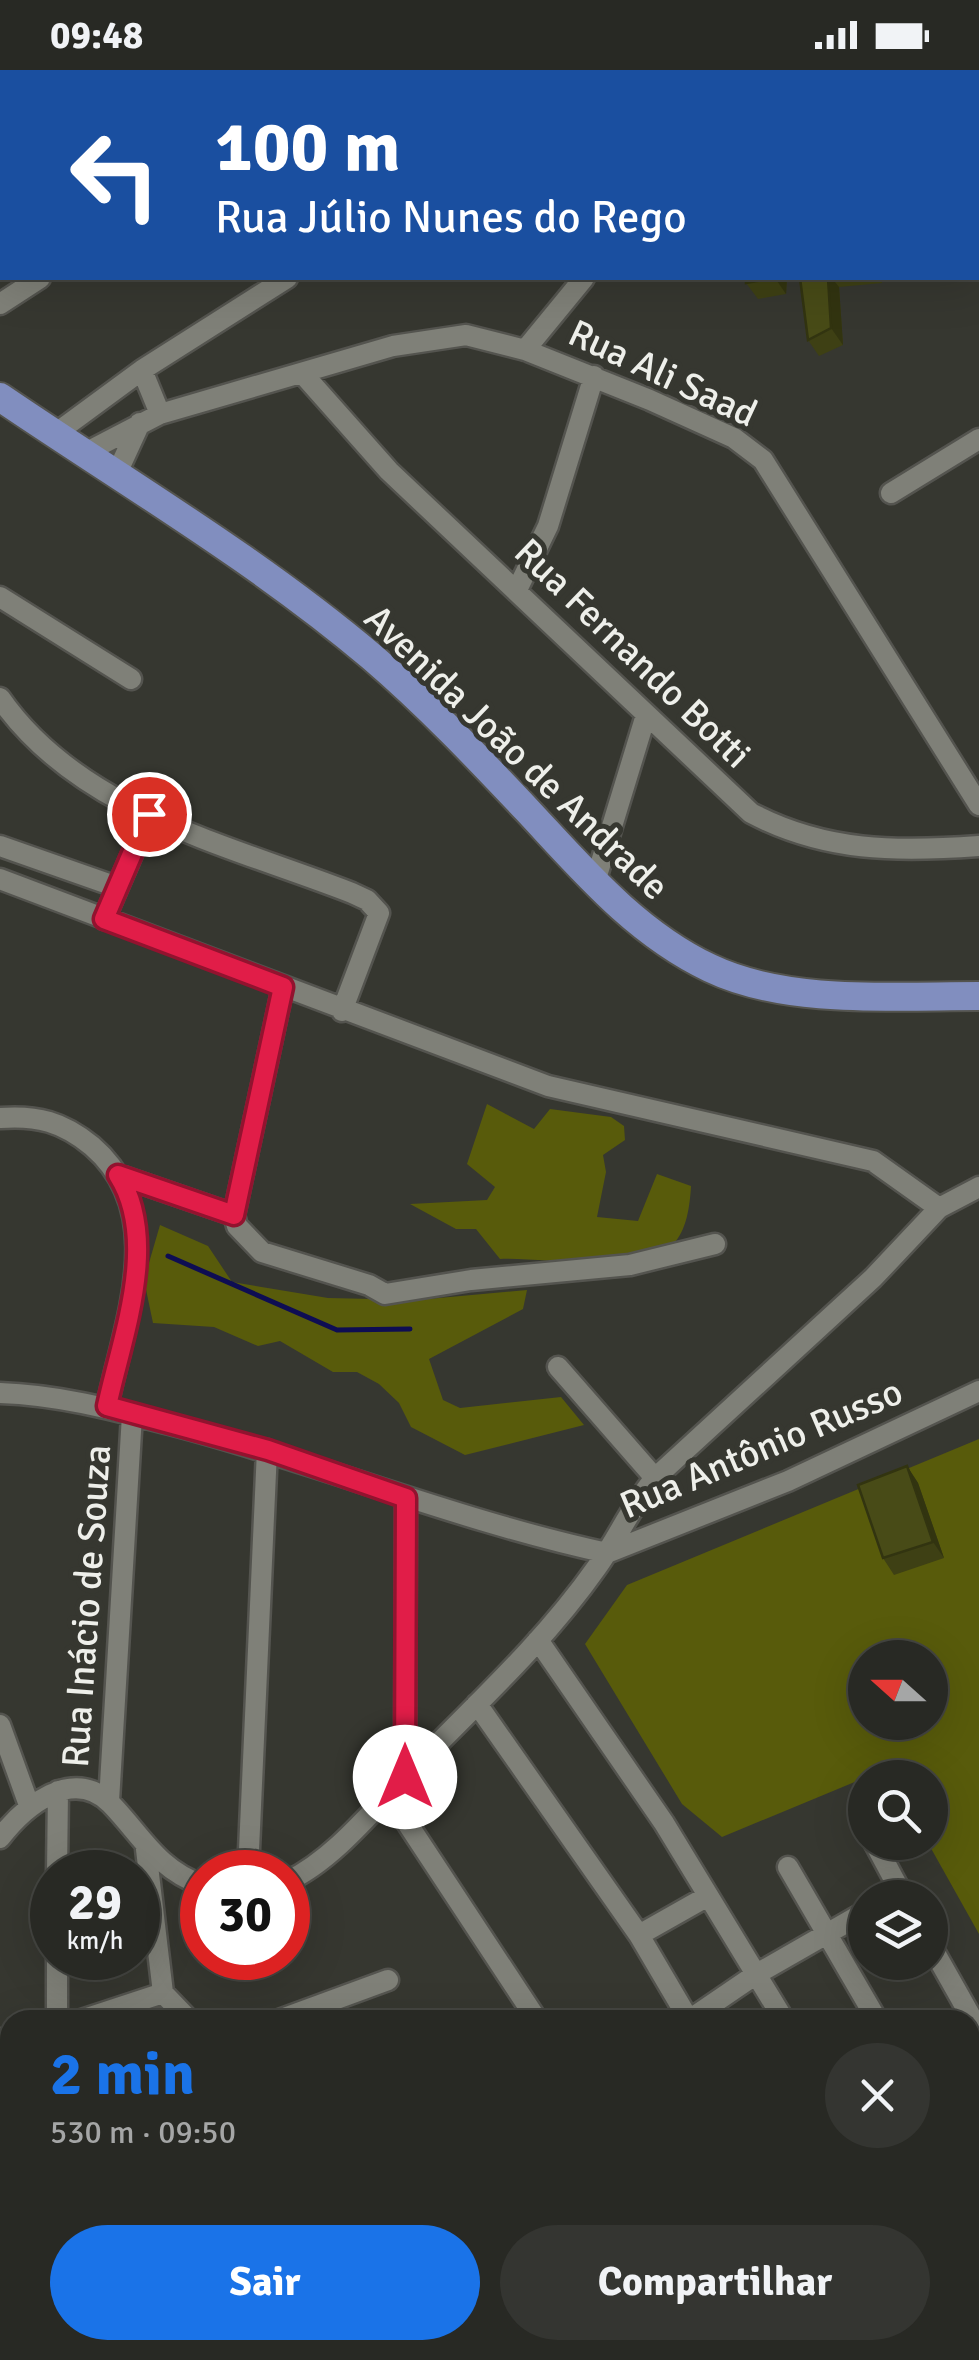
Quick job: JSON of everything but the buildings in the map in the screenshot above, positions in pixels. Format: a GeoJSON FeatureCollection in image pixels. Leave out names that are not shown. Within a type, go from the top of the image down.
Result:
{"type":"FeatureCollection","features":[{"type":"Feature","properties":{"kind":"main road","name":"Avenida João de Andrade"},"geometry":{"type":"LineString","coordinates":[[0,397],[243,558],[372,658],[474,753],[594,882],[676,951],[726,975],[792,990],[849,996],[979,996]]}},
{"type":"Feature","properties":{"kind":"street"},"geometry":{"type":"LineString","coordinates":[[0,304],[37,280]]}},
{"type":"Feature","properties":{"kind":"street"},"geometry":{"type":"LineString","coordinates":[[55,434],[142,370],[283,280]]}},
{"type":"Feature","properties":{"kind":"street"},"geometry":{"type":"LineString","coordinates":[[525,350],[580,280]]}},
{"type":"Feature","properties":{"kind":"street","name":"Rua Ali Saad"},"geometry":{"type":"LineString","coordinates":[[85,453],[160,414],[394,346],[442,337],[486,338],[594,376],[734,438],[763,460],[979,805]]}},
{"type":"Feature","properties":{"kind":"street"},"geometry":{"type":"LineString","coordinates":[[142,370],[160,414]]}},
{"type":"Feature","properties":{"kind":"street","name":"Rua Fernando Botti"},"geometry":{"type":"LineString","coordinates":[[303,374],[389,471],[752,813],[788,832],[854,848],[918,850],[979,846]]}},
{"type":"Feature","properties":{"kind":"street"},"geometry":{"type":"LineString","coordinates":[[517,590],[548,526],[594,376]]}},
{"type":"Feature","properties":{"kind":"street"},"geometry":{"type":"LineString","coordinates":[[117,473],[140,423]]}},
{"type":"Feature","properties":{"kind":"street"},"geometry":{"type":"LineString","coordinates":[[891,493],[979,439]]}},
{"type":"Feature","properties":{"kind":"street"},"geometry":{"type":"LineString","coordinates":[[0,596],[131,680]]}},
{"type":"Feature","properties":{"kind":"street"},"geometry":{"type":"LineString","coordinates":[[0,698],[26,732],[57,762],[149,814],[352,893],[375,906],[378,913],[342,1011]]}},
{"type":"Feature","properties":{"kind":"street"},"geometry":{"type":"LineString","coordinates":[[594,882],[646,715]]}},
{"type":"Feature","properties":{"kind":"street"},"geometry":{"type":"LineString","coordinates":[[104,919],[149,814]]}},
{"type":"Feature","properties":{"kind":"street"},"geometry":{"type":"LineString","coordinates":[[0,846],[117,888]]}},
{"type":"Feature","properties":{"kind":"street"},"geometry":{"type":"LineString","coordinates":[[0,880],[342,1011],[580,1095],[873,1161],[940,1208]]}},
{"type":"Feature","properties":{"kind":"street"},"geometry":{"type":"LineString","coordinates":[[283,987],[234,1215],[237,1226],[262,1252],[368,1285],[385,1294],[402,1295],[471,1280],[630,1264],[716,1244]]}},
{"type":"Feature","properties":{"kind":"street"},"geometry":{"type":"LineString","coordinates":[[0,1118],[51,1121],[70,1128],[118,1175],[137,1217],[136,1254],[107,1406]]}},
{"type":"Feature","properties":{"kind":"street"},"geometry":{"type":"LineString","coordinates":[[118,1175],[234,1215]]}},
{"type":"Feature","properties":{"kind":"street"},"geometry":{"type":"LineString","coordinates":[[0,1392],[107,1406],[268,1450],[507,1531],[607,1553],[632,1505],[655,1478],[873,1278],[940,1208],[979,1186]]}},
{"type":"Feature","properties":{"kind":"street"},"geometry":{"type":"LineString","coordinates":[[558,1367],[655,1478]]}},
{"type":"Feature","properties":{"kind":"street","name":"Rua Antônio Russo"},"geometry":{"type":"LineString","coordinates":[[310,1867],[388,1794],[538,1640],[607,1553],[788,1480],[979,1391]]}},
{"type":"Feature","properties":{"kind":"street","name":"Rua Inácio de Souza"},"geometry":{"type":"LineString","coordinates":[[108,1801],[132,1415]]}},
{"type":"Feature","properties":{"kind":"street"},"geometry":{"type":"LineString","coordinates":[[249,1850],[268,1450]]}},
{"type":"Feature","properties":{"kind":"street"},"geometry":{"type":"LineString","coordinates":[[405,1777],[406,1498]]}},
{"type":"Feature","properties":{"kind":"street"},"geometry":{"type":"LineString","coordinates":[[538,1640],[708,1896],[778,2010]]}},
{"type":"Feature","properties":{"kind":"street"},"geometry":{"type":"LineString","coordinates":[[477,1704],[639,1935],[683,2010]]}},
{"type":"Feature","properties":{"kind":"street"},"geometry":{"type":"LineString","coordinates":[[0,1724],[29,1806]]}},
{"type":"Feature","properties":{"kind":"street"},"geometry":{"type":"LineString","coordinates":[[58,1791],[58,1850]]}},
{"type":"Feature","properties":{"kind":"street"},"geometry":{"type":"LineString","coordinates":[[0,1838],[29,1806],[58,1791],[92,1793],[108,1801],[146,1849],[180,1875]]}},
{"type":"Feature","properties":{"kind":"street"},"geometry":{"type":"LineString","coordinates":[[388,1794],[530,2010]]}},
{"type":"Feature","properties":{"kind":"street"},"geometry":{"type":"LineString","coordinates":[[146,1849],[163,1993],[179,2010]]}},
{"type":"Feature","properties":{"kind":"street"},"geometry":{"type":"LineString","coordinates":[[788,1867],[871,2010]]}},
{"type":"Feature","properties":{"kind":"street"},"geometry":{"type":"LineString","coordinates":[[639,1935],[708,1896]]}},
{"type":"Feature","properties":{"kind":"street"},"geometry":{"type":"LineString","coordinates":[[703,2010],[755,1974],[848,1922]]}},
{"type":"Feature","properties":{"kind":"street"},"geometry":{"type":"LineString","coordinates":[[948,1976],[967,2010]]}},
{"type":"Feature","properties":{"kind":"street"},"geometry":{"type":"LineString","coordinates":[[57,1980],[57,2010]]}},
{"type":"Feature","properties":{"kind":"street"},"geometry":{"type":"LineString","coordinates":[[306,2010],[388,1980]]}},
{"type":"Feature","properties":{"kind":"street"},"geometry":{"type":"LineString","coordinates":[[112,2010],[163,1993]]}},
{"type":"Feature","properties":{"kind":"shaded area"},"geometry":{"type":"Polygon","coordinates":[[[487,1104],[534,1129],[550,1109],[611,1117],[624,1126],[625,1140],[603,1155],[606,1172],[597,1217],[638,1221],[657,1174],[691,1186],[687,1217],[677,1239],[657,1254],[614,1263],[500,1259],[476,1229],[456,1229],[410,1204],[487,1200],[495,1187],[467,1164],[487,1104]]]}},
{"type":"Feature","properties":{"kind":"shaded area"},"geometry":{"type":"Polygon","coordinates":[[[160,1225],[208,1246],[232,1282],[328,1298],[417,1300],[527,1290],[523,1309],[429,1359],[443,1400],[460,1408],[561,1397],[584,1425],[465,1455],[411,1427],[399,1403],[379,1384],[357,1372],[333,1372],[280,1341],[258,1346],[214,1327],[153,1323],[144,1280],[160,1225]]]}},
{"type":"Feature","properties":{"kind":"shaded area"},"geometry":{"type":"Polygon","coordinates":[[[979,1439],[979,1934],[938,1860],[948,1860],[948,1760],[848,1760],[848,1785],[722,1837],[682,1804],[585,1644],[627,1585],[979,1439]]]}},
{"type":"Feature","properties":{"kind":"waterway"},"geometry":{"type":"LineString","coordinates":[[168,1256],[337,1330],[410,1329]]}},
{"type":"Feature","properties":{"kind":"route"},"geometry":{"type":"LineString","coordinates":[[149,814],[104,919],[283,987],[234,1215],[118,1175],[137,1217],[136,1254],[107,1406],[268,1450],[406,1498],[405,1777]]}}]}
